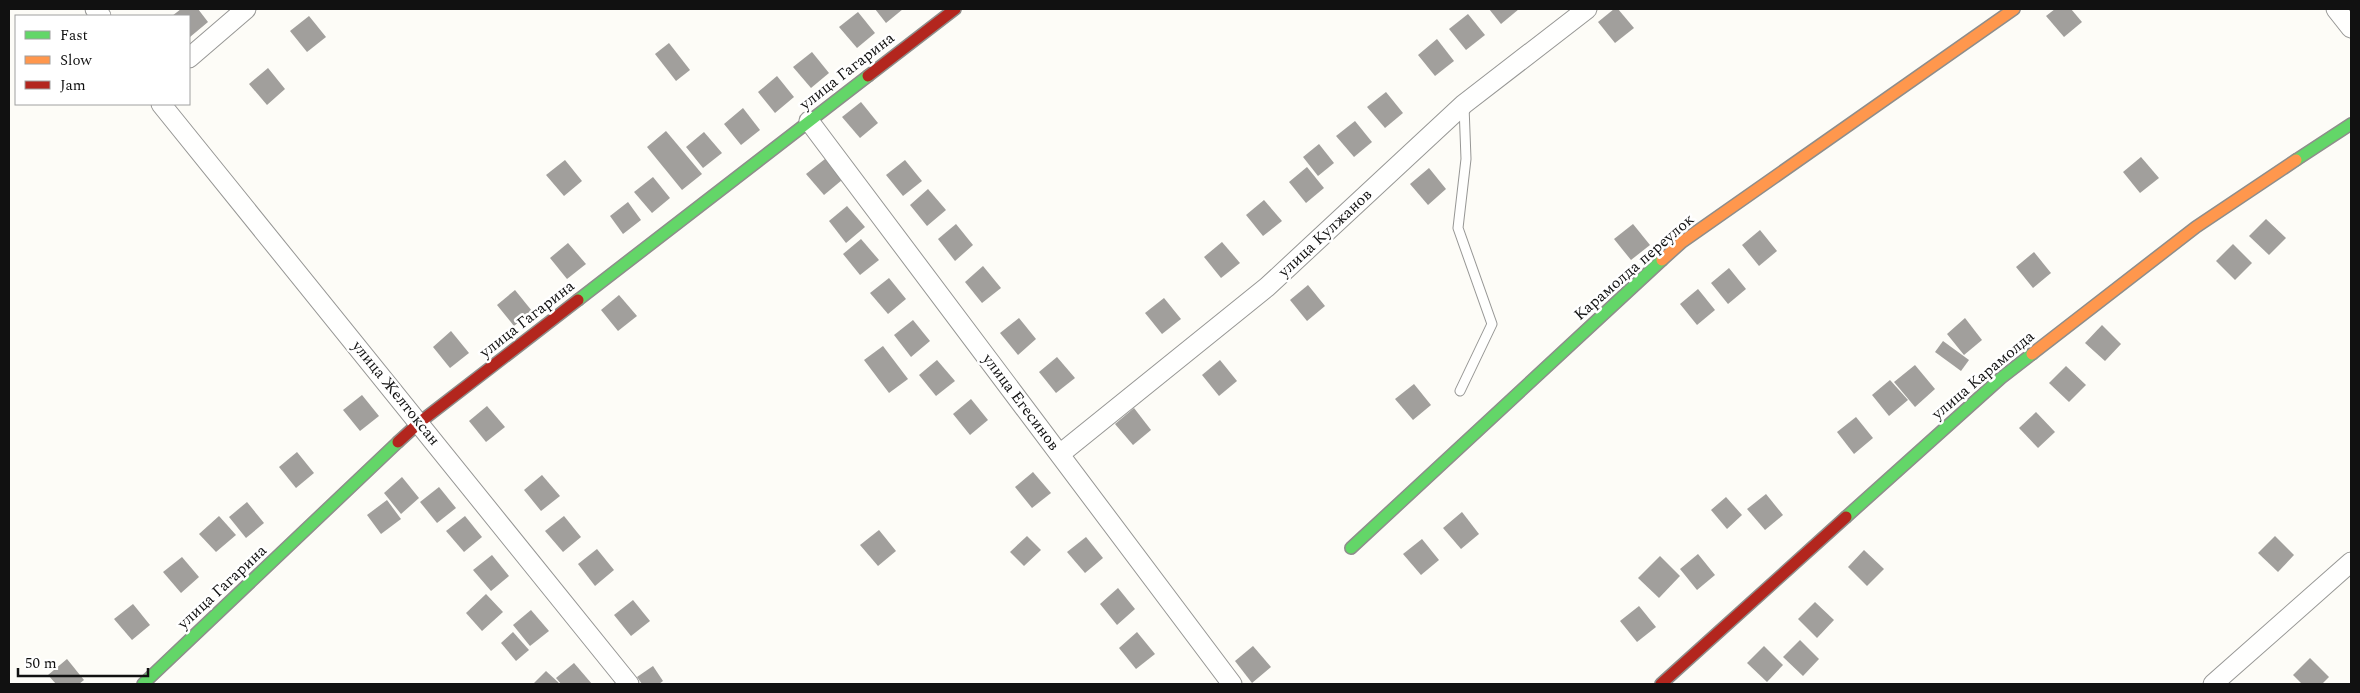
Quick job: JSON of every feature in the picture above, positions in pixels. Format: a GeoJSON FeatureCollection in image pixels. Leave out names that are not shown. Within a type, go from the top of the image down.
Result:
{"type":"FeatureCollection","features":[{"type":"Feature","properties":{"kind":"street"},"geometry":{"type":"LineString","coordinates":[[190,57],[246,9]]}},
{"type":"Feature","properties":{"kind":"street","name":"улица Гагарина"},"geometry":{"type":"LineString","coordinates":[[143,684],[420,422],[955,9]]}},
{"type":"Feature","properties":{"kind":"street","name":"улица Кулжанов"},"geometry":{"type":"LineString","coordinates":[[1060,454],[1267,287],[1464,104],[1587,9]]}},
{"type":"Feature","properties":{"kind":"street","name":"Карамолда переулок"},"geometry":{"type":"LineString","coordinates":[[1351,548],[1682,242],[2014,9]]}},
{"type":"Feature","properties":{"kind":"street"},"geometry":{"type":"LineString","coordinates":[[2336,9],[2351,28]]}},
{"type":"Feature","properties":{"kind":"street","name":"улица Желтоксан"},"geometry":{"type":"LineString","coordinates":[[162,105],[420,422],[629,684]]}},
{"type":"Feature","properties":{"kind":"street","name":"улица Егесинов"},"geometry":{"type":"LineString","coordinates":[[809,121],[1232,684]]}},
{"type":"Feature","properties":{"kind":"street","name":"улица Карамолда"},"geometry":{"type":"LineString","coordinates":[[1661,684],[2001,378],[2196,227],[2351,124]]}},
{"type":"Feature","properties":{"kind":"street"},"geometry":{"type":"LineString","coordinates":[[2213,684],[2351,562]]}},
{"type":"Feature","properties":{"kind":"lane"},"geometry":{"type":"LineString","coordinates":[[1460,391],[1492,324],[1458,228],[1466,158],[1464,104]]}},
{"type":"Feature","properties":{"kind":"building"},"geometry":{"type":"Polygon","coordinates":[[[181,9],[198,9],[208,22],[190,37],[190,15],[173,15],[181,9]]]}},
{"type":"Feature","properties":{"kind":"building"},"geometry":{"type":"Polygon","coordinates":[[[875,9],[903,9],[886,23],[875,9]]]}},
{"type":"Feature","properties":{"kind":"building"},"geometry":{"type":"Polygon","coordinates":[[[1489,9],[1519,9],[1501,24],[1489,9]]]}},
{"type":"Feature","properties":{"kind":"building"},"geometry":{"type":"Polygon","coordinates":[[[1614,9],[1618,9],[1634,28],[1615,43],[1598,22],[1614,9]]]}},
{"type":"Feature","properties":{"kind":"building"},"geometry":{"type":"Polygon","coordinates":[[[2055,9],[2071,9],[2082,22],[2064,37],[2046,16],[2055,9]]]}},
{"type":"Feature","properties":{"kind":"building"},"geometry":{"type":"Polygon","coordinates":[[[858,12],[875,33],[857,48],[839,27],[858,12]]]}},
{"type":"Feature","properties":{"kind":"building"},"geometry":{"type":"Polygon","coordinates":[[[1468,14],[1485,35],[1466,50],[1449,29],[1468,14]]]}},
{"type":"Feature","properties":{"kind":"building"},"geometry":{"type":"Polygon","coordinates":[[[309,16],[326,37],[307,52],[290,31],[309,16]]]}},
{"type":"Feature","properties":{"kind":"building"},"geometry":{"type":"Polygon","coordinates":[[[1437,39],[1454,61],[1435,76],[1418,55],[1437,39]]]}},
{"type":"Feature","properties":{"kind":"building"},"geometry":{"type":"Polygon","coordinates":[[[669,43],[690,70],[676,81],[655,54],[669,43]]]}},
{"type":"Feature","properties":{"kind":"building"},"geometry":{"type":"Polygon","coordinates":[[[812,52],[829,73],[811,88],[793,67],[812,52]]]}},
{"type":"Feature","properties":{"kind":"building"},"geometry":{"type":"Polygon","coordinates":[[[268,68],[285,89],[267,105],[249,84],[268,68]]]}},
{"type":"Feature","properties":{"kind":"building"},"geometry":{"type":"Polygon","coordinates":[[[777,76],[794,97],[775,113],[758,92],[777,76]]]}},
{"type":"Feature","properties":{"kind":"building"},"geometry":{"type":"Polygon","coordinates":[[[1386,92],[1403,113],[1385,128],[1367,107],[1386,92]]]}},
{"type":"Feature","properties":{"kind":"building"},"geometry":{"type":"Polygon","coordinates":[[[861,102],[878,123],[860,138],[842,117],[861,102]]]}},
{"type":"Feature","properties":{"kind":"building"},"geometry":{"type":"Polygon","coordinates":[[[743,108],[760,130],[741,145],[724,124],[743,108]]]}},
{"type":"Feature","properties":{"kind":"building"},"geometry":{"type":"Polygon","coordinates":[[[1355,121],[1372,142],[1354,157],[1336,136],[1355,121]]]}},
{"type":"Feature","properties":{"kind":"building"},"geometry":{"type":"Polygon","coordinates":[[[666,131],[702,174],[682,190],[647,147],[666,131]]]}},
{"type":"Feature","properties":{"kind":"building"},"geometry":{"type":"Polygon","coordinates":[[[704,132],[722,153],[703,168],[686,147],[704,132]]]}},
{"type":"Feature","properties":{"kind":"building"},"geometry":{"type":"Polygon","coordinates":[[[1319,144],[1334,163],[1318,176],[1303,157],[1319,144]]]}},
{"type":"Feature","properties":{"kind":"building"},"geometry":{"type":"Polygon","coordinates":[[[2141,157],[2159,178],[2140,193],[2123,172],[2141,157]]]}},
{"type":"Feature","properties":{"kind":"building"},"geometry":{"type":"Polygon","coordinates":[[[825,159],[842,180],[824,195],[806,174],[825,159]]]}},
{"type":"Feature","properties":{"kind":"building"},"geometry":{"type":"Polygon","coordinates":[[[565,160],[582,181],[564,196],[546,175],[565,160]]]}},
{"type":"Feature","properties":{"kind":"building"},"geometry":{"type":"Polygon","coordinates":[[[905,160],[922,181],[903,196],[886,175],[905,160]]]}},
{"type":"Feature","properties":{"kind":"building"},"geometry":{"type":"Polygon","coordinates":[[[1307,167],[1324,188],[1306,203],[1289,182],[1307,167]]]}},
{"type":"Feature","properties":{"kind":"building"},"geometry":{"type":"Polygon","coordinates":[[[1429,168],[1446,189],[1428,205],[1410,184],[1429,168]]]}},
{"type":"Feature","properties":{"kind":"building"},"geometry":{"type":"Polygon","coordinates":[[[653,177],[670,198],[652,213],[634,192],[653,177]]]}},
{"type":"Feature","properties":{"kind":"building"},"geometry":{"type":"Polygon","coordinates":[[[928,189],[946,210],[927,226],[910,205],[928,189]]]}},
{"type":"Feature","properties":{"kind":"building"},"geometry":{"type":"Polygon","coordinates":[[[1264,200],[1282,221],[1263,236],[1246,215],[1264,200]]]}},
{"type":"Feature","properties":{"kind":"building"},"geometry":{"type":"Polygon","coordinates":[[[628,202],[641,220],[623,234],[610,216],[628,202]]]}},
{"type":"Feature","properties":{"kind":"building"},"geometry":{"type":"Polygon","coordinates":[[[847,206],[865,227],[846,243],[829,221],[847,206]]]}},
{"type":"Feature","properties":{"kind":"building"},"geometry":{"type":"Polygon","coordinates":[[[2266,219],[2286,238],[2269,255],[2249,236],[2266,219]]]}},
{"type":"Feature","properties":{"kind":"building"},"geometry":{"type":"Polygon","coordinates":[[[956,224],[973,245],[955,261],[938,239],[956,224]]]}},
{"type":"Feature","properties":{"kind":"building"},"geometry":{"type":"Polygon","coordinates":[[[1633,224],[1650,245],[1631,260],[1614,239],[1633,224]]]}},
{"type":"Feature","properties":{"kind":"building"},"geometry":{"type":"Polygon","coordinates":[[[1760,230],[1777,251],[1759,266],[1742,245],[1760,230]]]}},
{"type":"Feature","properties":{"kind":"building"},"geometry":{"type":"Polygon","coordinates":[[[861,239],[879,260],[860,275],[843,254],[861,239]]]}},
{"type":"Feature","properties":{"kind":"building"},"geometry":{"type":"Polygon","coordinates":[[[1222,242],[1240,263],[1221,278],[1204,257],[1222,242]]]}},
{"type":"Feature","properties":{"kind":"building"},"geometry":{"type":"Polygon","coordinates":[[[568,243],[586,264],[567,279],[550,258],[568,243]]]}},
{"type":"Feature","properties":{"kind":"building"},"geometry":{"type":"Polygon","coordinates":[[[2233,244],[2252,263],[2235,280],[2216,261],[2233,244]]]}},
{"type":"Feature","properties":{"kind":"building"},"geometry":{"type":"Polygon","coordinates":[[[2034,252],[2051,273],[2033,288],[2016,267],[2034,252]]]}},
{"type":"Feature","properties":{"kind":"building"},"geometry":{"type":"Polygon","coordinates":[[[983,266],[1001,288],[982,303],[965,282],[983,266]]]}},
{"type":"Feature","properties":{"kind":"building"},"geometry":{"type":"Polygon","coordinates":[[[1729,268],[1746,289],[1728,304],[1711,283],[1729,268]]]}},
{"type":"Feature","properties":{"kind":"building"},"geometry":{"type":"Polygon","coordinates":[[[889,278],[906,299],[888,314],[870,293],[889,278]]]}},
{"type":"Feature","properties":{"kind":"building"},"geometry":{"type":"Polygon","coordinates":[[[1308,285],[1325,306],[1307,321],[1290,300],[1308,285]]]}},
{"type":"Feature","properties":{"kind":"building"},"geometry":{"type":"Polygon","coordinates":[[[1698,289],[1715,310],[1697,325],[1680,304],[1698,289]]]}},
{"type":"Feature","properties":{"kind":"building"},"geometry":{"type":"Polygon","coordinates":[[[515,290],[532,311],[514,326],[497,305],[515,290]]]}},
{"type":"Feature","properties":{"kind":"building"},"geometry":{"type":"Polygon","coordinates":[[[619,295],[637,316],[618,331],[601,310],[619,295]]]}},
{"type":"Feature","properties":{"kind":"building"},"geometry":{"type":"Polygon","coordinates":[[[1164,298],[1181,319],[1162,334],[1145,313],[1164,298]]]}},
{"type":"Feature","properties":{"kind":"building"},"geometry":{"type":"Polygon","coordinates":[[[1019,318],[1036,339],[1018,355],[1000,333],[1019,318]]]}},
{"type":"Feature","properties":{"kind":"building"},"geometry":{"type":"Polygon","coordinates":[[[1965,318],[1982,340],[1964,355],[1947,334],[1965,318]]]}},
{"type":"Feature","properties":{"kind":"building"},"geometry":{"type":"Polygon","coordinates":[[[913,320],[930,341],[911,357],[894,335],[913,320]]]}},
{"type":"Feature","properties":{"kind":"building"},"geometry":{"type":"Polygon","coordinates":[[[2102,325],[2121,344],[2105,361],[2085,343],[2102,325]]]}},
{"type":"Feature","properties":{"kind":"building"},"geometry":{"type":"Polygon","coordinates":[[[451,331],[469,353],[450,368],[433,347],[451,331]]]}},
{"type":"Feature","properties":{"kind":"building"},"geometry":{"type":"Polygon","coordinates":[[[1943,341],[1969,360],[1961,371],[1935,352],[1943,341]]]}},
{"type":"Feature","properties":{"kind":"building"},"geometry":{"type":"Polygon","coordinates":[[[883,346],[908,379],[889,393],[864,360],[883,346]]]}},
{"type":"Feature","properties":{"kind":"building"},"geometry":{"type":"Polygon","coordinates":[[[1057,357],[1075,378],[1056,393],[1039,372],[1057,357]]]}},
{"type":"Feature","properties":{"kind":"building"},"geometry":{"type":"Polygon","coordinates":[[[937,360],[955,381],[936,396],[919,375],[937,360]]]}},
{"type":"Feature","properties":{"kind":"building"},"geometry":{"type":"Polygon","coordinates":[[[1220,360],[1237,381],[1219,396],[1202,375],[1220,360]]]}},
{"type":"Feature","properties":{"kind":"building"},"geometry":{"type":"Polygon","coordinates":[[[1915,365],[1935,389],[1915,407],[1894,382],[1915,365]]]}},
{"type":"Feature","properties":{"kind":"building"},"geometry":{"type":"Polygon","coordinates":[[[2066,366],[2086,385],[2069,402],[2049,383],[2066,366]]]}},
{"type":"Feature","properties":{"kind":"building"},"geometry":{"type":"Polygon","coordinates":[[[1890,380],[1908,400],[1889,416],[1872,395],[1890,380]]]}},
{"type":"Feature","properties":{"kind":"building"},"geometry":{"type":"Polygon","coordinates":[[[1414,384],[1431,405],[1413,420],[1395,399],[1414,384]]]}},
{"type":"Feature","properties":{"kind":"building"},"geometry":{"type":"Polygon","coordinates":[[[362,395],[379,416],[360,431],[343,410],[362,395]]]}},
{"type":"Feature","properties":{"kind":"building"},"geometry":{"type":"Polygon","coordinates":[[[971,399],[988,420],[970,435],[953,414],[971,399]]]}},
{"type":"Feature","properties":{"kind":"building"},"geometry":{"type":"Polygon","coordinates":[[[487,406],[505,427],[486,442],[469,421],[487,406]]]}},
{"type":"Feature","properties":{"kind":"building"},"geometry":{"type":"Polygon","coordinates":[[[1134,408],[1151,430],[1133,445],[1115,424],[1134,408]]]}},
{"type":"Feature","properties":{"kind":"building"},"geometry":{"type":"Polygon","coordinates":[[[2036,412],[2055,432],[2038,448],[2019,428],[2036,412]]]}},
{"type":"Feature","properties":{"kind":"building"},"geometry":{"type":"Polygon","coordinates":[[[1856,417],[1873,438],[1854,454],[1837,432],[1856,417]]]}},
{"type":"Feature","properties":{"kind":"building"},"geometry":{"type":"Polygon","coordinates":[[[297,452],[314,473],[296,488],[279,467],[297,452]]]}},
{"type":"Feature","properties":{"kind":"building"},"geometry":{"type":"Polygon","coordinates":[[[1033,472],[1051,493],[1032,508],[1015,487],[1033,472]]]}},
{"type":"Feature","properties":{"kind":"building"},"geometry":{"type":"Polygon","coordinates":[[[542,475],[560,496],[541,511],[524,490],[542,475]]]}},
{"type":"Feature","properties":{"kind":"building"},"geometry":{"type":"Polygon","coordinates":[[[402,477],[419,498],[401,514],[384,493],[402,477]]]}},
{"type":"Feature","properties":{"kind":"building"},"geometry":{"type":"Polygon","coordinates":[[[439,487],[456,508],[437,523],[420,502],[439,487]]]}},
{"type":"Feature","properties":{"kind":"building"},"geometry":{"type":"Polygon","coordinates":[[[1766,494],[1783,515],[1765,530],[1747,509],[1766,494]]]}},
{"type":"Feature","properties":{"kind":"building"},"geometry":{"type":"Polygon","coordinates":[[[1726,497],[1742,515],[1727,529],[1711,510],[1726,497]]]}},
{"type":"Feature","properties":{"kind":"building"},"geometry":{"type":"Polygon","coordinates":[[[387,500],[401,519],[381,534],[367,515],[387,500]]]}},
{"type":"Feature","properties":{"kind":"building"},"geometry":{"type":"Polygon","coordinates":[[[247,502],[264,523],[246,538],[229,517],[247,502]]]}},
{"type":"Feature","properties":{"kind":"building"},"geometry":{"type":"Polygon","coordinates":[[[1462,512],[1479,534],[1461,549],[1443,528],[1462,512]]]}},
{"type":"Feature","properties":{"kind":"building"},"geometry":{"type":"Polygon","coordinates":[[[219,516],[236,535],[216,552],[199,534],[219,516]]]}},
{"type":"Feature","properties":{"kind":"building"},"geometry":{"type":"Polygon","coordinates":[[[465,516],[482,537],[464,552],[446,531],[465,516]]]}},
{"type":"Feature","properties":{"kind":"building"},"geometry":{"type":"Polygon","coordinates":[[[564,516],[581,537],[563,552],[545,531],[564,516]]]}},
{"type":"Feature","properties":{"kind":"building"},"geometry":{"type":"Polygon","coordinates":[[[879,530],[896,551],[878,566],[860,545],[879,530]]]}},
{"type":"Feature","properties":{"kind":"building"},"geometry":{"type":"Polygon","coordinates":[[[1027,536],[1041,550],[1024,566],[1010,552],[1027,536]]]}},
{"type":"Feature","properties":{"kind":"building"},"geometry":{"type":"Polygon","coordinates":[[[2275,536],[2294,555],[2278,572],[2258,553],[2275,536]]]}},
{"type":"Feature","properties":{"kind":"building"},"geometry":{"type":"Polygon","coordinates":[[[1086,537],[1103,558],[1085,573],[1067,552],[1086,537]]]}},
{"type":"Feature","properties":{"kind":"building"},"geometry":{"type":"Polygon","coordinates":[[[1422,539],[1439,560],[1421,575],[1403,554],[1422,539]]]}},
{"type":"Feature","properties":{"kind":"building"},"geometry":{"type":"Polygon","coordinates":[[[597,549],[614,570],[595,586],[578,564],[597,549]]]}},
{"type":"Feature","properties":{"kind":"building"},"geometry":{"type":"Polygon","coordinates":[[[1864,550],[1884,569],[1867,586],[1848,567],[1864,550]]]}},
{"type":"Feature","properties":{"kind":"building"},"geometry":{"type":"Polygon","coordinates":[[[1698,554],[1715,575],[1697,590],[1680,569],[1698,554]]]}},
{"type":"Feature","properties":{"kind":"building"},"geometry":{"type":"Polygon","coordinates":[[[492,555],[509,576],[491,591],[473,570],[492,555]]]}},
{"type":"Feature","properties":{"kind":"building"},"geometry":{"type":"Polygon","coordinates":[[[1660,556],[1680,576],[1659,598],[1638,578],[1660,556]]]}},
{"type":"Feature","properties":{"kind":"building"},"geometry":{"type":"Polygon","coordinates":[[[182,557],[199,577],[181,593],[163,572],[182,557]]]}},
{"type":"Feature","properties":{"kind":"building"},"geometry":{"type":"Polygon","coordinates":[[[1118,588],[1135,609],[1117,625],[1100,604],[1118,588]]]}},
{"type":"Feature","properties":{"kind":"building"},"geometry":{"type":"Polygon","coordinates":[[[486,594],[503,612],[482,631],[466,613],[486,594]]]}},
{"type":"Feature","properties":{"kind":"building"},"geometry":{"type":"Polygon","coordinates":[[[633,600],[650,621],[631,636],[614,615],[633,600]]]}},
{"type":"Feature","properties":{"kind":"building"},"geometry":{"type":"Polygon","coordinates":[[[1815,602],[1834,620],[1817,638],[1798,619],[1815,602]]]}},
{"type":"Feature","properties":{"kind":"building"},"geometry":{"type":"Polygon","coordinates":[[[133,604],[150,625],[132,640],[114,619],[133,604]]]}},
{"type":"Feature","properties":{"kind":"building"},"geometry":{"type":"Polygon","coordinates":[[[1639,606],[1656,627],[1637,642],[1620,621],[1639,606]]]}},
{"type":"Feature","properties":{"kind":"building"},"geometry":{"type":"Polygon","coordinates":[[[531,610],[549,631],[530,646],[513,625],[531,610]]]}},
{"type":"Feature","properties":{"kind":"building"},"geometry":{"type":"Polygon","coordinates":[[[513,632],[529,650],[516,661],[501,643],[513,632]]]}},
{"type":"Feature","properties":{"kind":"building"},"geometry":{"type":"Polygon","coordinates":[[[1137,632],[1155,654],[1136,669],[1119,648],[1137,632]]]}},
{"type":"Feature","properties":{"kind":"building"},"geometry":{"type":"Polygon","coordinates":[[[1800,640],[1819,659],[1803,676],[1783,657],[1800,640]]]}},
{"type":"Feature","properties":{"kind":"building"},"geometry":{"type":"Polygon","coordinates":[[[1253,646],[1271,667],[1252,683],[1235,661],[1253,646]]]}},
{"type":"Feature","properties":{"kind":"building"},"geometry":{"type":"Polygon","coordinates":[[[1764,646],[1783,665],[1767,682],[1747,663],[1764,646]]]}},
{"type":"Feature","properties":{"kind":"building"},"geometry":{"type":"Polygon","coordinates":[[[2310,658],[2329,677],[2322,684],[2302,684],[2293,675],[2310,658]]]}},
{"type":"Feature","properties":{"kind":"building"},"geometry":{"type":"Polygon","coordinates":[[[67,659],[84,680],[79,684],[56,684],[48,675],[67,659]]]}},
{"type":"Feature","properties":{"kind":"building"},"geometry":{"type":"Polygon","coordinates":[[[574,663],[592,684],[561,684],[556,678],[574,663]]]}},
{"type":"Feature","properties":{"kind":"building"},"geometry":{"type":"Polygon","coordinates":[[[653,666],[663,681],[659,684],[642,684],[637,677],[653,666]]]}},
{"type":"Feature","properties":{"kind":"building"},"geometry":{"type":"Polygon","coordinates":[[[546,671],[560,684],[533,684],[546,671]]]}},
{"type":"Feature","properties":{"kind":"traffic: fast"},"geometry":{"type":"LineString","coordinates":[[578,300],[868,76]]}},
{"type":"Feature","properties":{"kind":"traffic: fast"},"geometry":{"type":"LineString","coordinates":[[2296,160],[2351,124]]}},
{"type":"Feature","properties":{"kind":"traffic: fast"},"geometry":{"type":"LineString","coordinates":[[1351,548],[1662,260]]}},
{"type":"Feature","properties":{"kind":"traffic: fast"},"geometry":{"type":"LineString","coordinates":[[1846,517],[2001,378],[2032,354]]}},
{"type":"Feature","properties":{"kind":"traffic: fast"},"geometry":{"type":"LineString","coordinates":[[143,684],[398,442]]}},
{"type":"Feature","properties":{"kind":"traffic: slow"},"geometry":{"type":"LineString","coordinates":[[1662,260],[1682,242],[2014,9]]}},
{"type":"Feature","properties":{"kind":"traffic: slow"},"geometry":{"type":"LineString","coordinates":[[2032,354],[2196,227],[2296,160]]}},
{"type":"Feature","properties":{"kind":"traffic: jam"},"geometry":{"type":"LineString","coordinates":[[868,76],[955,9]]}},
{"type":"Feature","properties":{"kind":"traffic: jam"},"geometry":{"type":"LineString","coordinates":[[398,442],[420,422],[578,300]]}},
{"type":"Feature","properties":{"kind":"traffic: jam"},"geometry":{"type":"LineString","coordinates":[[1661,684],[1846,517]]}}]}
